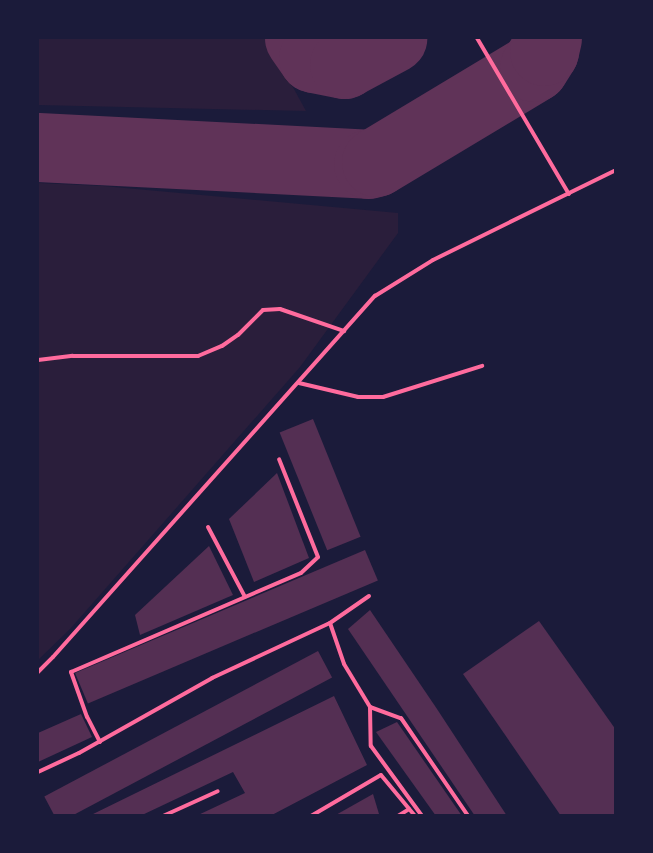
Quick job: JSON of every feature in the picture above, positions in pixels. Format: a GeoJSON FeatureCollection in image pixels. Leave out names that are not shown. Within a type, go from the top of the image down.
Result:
{"type":"FeatureCollection","features":[{"type":"Feature","properties":{"kind":"lane"},"geometry":{"type":"LineString","coordinates":[[477,38],[569,194]]}},
{"type":"Feature","properties":{"kind":"lane"},"geometry":{"type":"LineString","coordinates":[[38,672],[67,643],[375,296],[433,260],[616,170]]}},
{"type":"Feature","properties":{"kind":"lane"},"geometry":{"type":"LineString","coordinates":[[38,360],[74,356],[198,356],[222,346],[238,335],[263,310],[280,309],[344,331]]}},
{"type":"Feature","properties":{"kind":"lane"},"geometry":{"type":"LineString","coordinates":[[299,382],[358,397],[382,397],[482,366]]}},
{"type":"Feature","properties":{"kind":"lane"},"geometry":{"type":"LineString","coordinates":[[100,742],[87,717],[71,672],[301,573],[318,557],[279,459]]}},
{"type":"Feature","properties":{"kind":"lane"},"geometry":{"type":"LineString","coordinates":[[208,527],[245,597]]}},
{"type":"Feature","properties":{"kind":"lane"},"geometry":{"type":"LineString","coordinates":[[38,772],[100,742],[212,678],[330,623],[369,596]]}},
{"type":"Feature","properties":{"kind":"lane"},"geometry":{"type":"LineString","coordinates":[[330,623],[344,664],[370,707],[371,746],[422,816]]}},
{"type":"Feature","properties":{"kind":"lane"},"geometry":{"type":"LineString","coordinates":[[370,707],[401,718],[468,816]]}},
{"type":"Feature","properties":{"kind":"lane"},"geometry":{"type":"LineString","coordinates":[[311,816],[381,775],[415,816]]}},
{"type":"Feature","properties":{"kind":"lane"},"geometry":{"type":"LineString","coordinates":[[163,816],[218,791]]}},
{"type":"Feature","properties":{"kind":"lane"},"geometry":{"type":"LineString","coordinates":[[398,816],[409,809]]}},
{"type":"Feature","properties":{"kind":"shaded area"},"geometry":{"type":"Polygon","coordinates":[[[38,38],[266,38],[306,111],[38,105],[38,38]]]}},
{"type":"Feature","properties":{"kind":"shaded area"},"geometry":{"type":"Polygon","coordinates":[[[38,183],[103,186],[398,213],[398,233],[300,367],[70,629],[38,660],[38,183]]]}},
{"type":"Feature","properties":{"kind":"building"},"geometry":{"type":"Polygon","coordinates":[[[313,419],[361,537],[327,550],[280,432],[313,419]]]}},
{"type":"Feature","properties":{"kind":"building"},"geometry":{"type":"Polygon","coordinates":[[[277,473],[309,558],[254,582],[229,519],[277,473]]]}},
{"type":"Feature","properties":{"kind":"building"},"geometry":{"type":"Polygon","coordinates":[[[209,546],[233,595],[140,635],[135,615],[209,546]]]}},
{"type":"Feature","properties":{"kind":"building"},"geometry":{"type":"Polygon","coordinates":[[[365,550],[378,580],[88,703],[75,673],[365,550]]]}},
{"type":"Feature","properties":{"kind":"building"},"geometry":{"type":"Polygon","coordinates":[[[370,610],[507,816],[475,816],[348,629],[370,610]]]}},
{"type":"Feature","properties":{"kind":"building"},"geometry":{"type":"Polygon","coordinates":[[[539,621],[616,730],[616,816],[561,816],[463,674],[539,621]]]}},
{"type":"Feature","properties":{"kind":"building"},"geometry":{"type":"Polygon","coordinates":[[[318,651],[332,677],[72,816],[55,816],[44,797],[318,651]]]}},
{"type":"Feature","properties":{"kind":"building"},"geometry":{"type":"Polygon","coordinates":[[[334,696],[367,765],[270,816],[196,816],[245,793],[233,772],[140,816],[89,816],[334,696]]]}},
{"type":"Feature","properties":{"kind":"building"},"geometry":{"type":"Polygon","coordinates":[[[81,714],[92,737],[38,762],[38,733],[81,714]]]}},
{"type":"Feature","properties":{"kind":"building"},"geometry":{"type":"Polygon","coordinates":[[[397,722],[462,816],[436,816],[376,732],[397,722]]]}},
{"type":"Feature","properties":{"kind":"building"},"geometry":{"type":"Polygon","coordinates":[[[373,794],[379,814],[334,816],[373,794]]]}},
{"type":"Feature","properties":{"kind":"taxiway"},"geometry":{"type":"LineString","coordinates":[[299,38],[313,58],[344,64],[392,38]]}},
{"type":"Feature","properties":{"kind":"taxiway"},"geometry":{"type":"LineString","coordinates":[[38,147],[368,164],[376,162],[534,67],[544,51],[547,38]]}}]}
